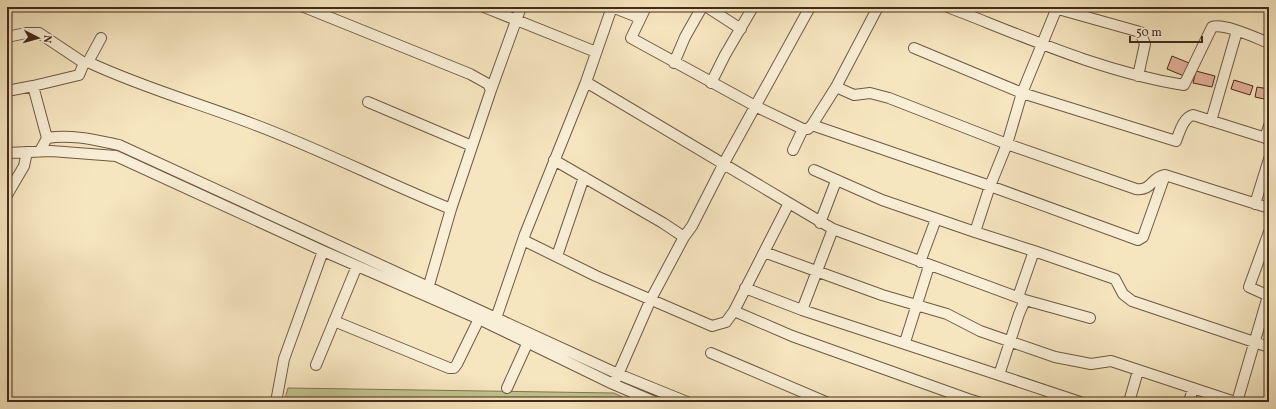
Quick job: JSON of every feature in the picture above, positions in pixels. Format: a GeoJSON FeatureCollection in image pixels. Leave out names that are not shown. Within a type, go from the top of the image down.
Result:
{"type":"FeatureCollection","features":[{"type":"Feature","properties":{"kind":"street"},"geometry":{"type":"LineString","coordinates":[[304,7],[464,71],[488,84],[491,90]]}},
{"type":"Feature","properties":{"kind":"street"},"geometry":{"type":"LineString","coordinates":[[484,7],[596,52]]}},
{"type":"Feature","properties":{"kind":"street"},"geometry":{"type":"LineString","coordinates":[[428,290],[451,209],[521,7]]}},
{"type":"Feature","properties":{"kind":"street"},"geometry":{"type":"LineString","coordinates":[[495,322],[523,240],[586,82],[612,7],[640,18]]}},
{"type":"Feature","properties":{"kind":"street"},"geometry":{"type":"LineString","coordinates":[[646,7],[631,38],[756,107],[808,127],[990,186],[1138,240],[1143,237],[1165,175]]}},
{"type":"Feature","properties":{"kind":"street"},"geometry":{"type":"LineString","coordinates":[[674,63],[702,7]]}},
{"type":"Feature","properties":{"kind":"street"},"geometry":{"type":"LineString","coordinates":[[707,7],[741,29]]}},
{"type":"Feature","properties":{"kind":"street"},"geometry":{"type":"LineString","coordinates":[[711,83],[725,55],[753,7]]}},
{"type":"Feature","properties":{"kind":"street"},"geometry":{"type":"LineString","coordinates":[[613,384],[651,299],[810,7]]}},
{"type":"Feature","properties":{"kind":"street"},"geometry":{"type":"LineString","coordinates":[[794,150],[836,87],[878,7]]}},
{"type":"Feature","properties":{"kind":"street"},"geometry":{"type":"LineString","coordinates":[[948,7],[1042,43],[1138,76],[1184,85],[1212,27],[1216,26],[1237,31],[1269,43]]}},
{"type":"Feature","properties":{"kind":"street"},"geometry":{"type":"LineString","coordinates":[[975,232],[990,186],[1007,144],[1022,93],[1042,43],[1053,8],[1140,32],[1145,44],[1138,76]]}},
{"type":"Feature","properties":{"kind":"street"},"geometry":{"type":"LineString","coordinates":[[1211,121],[1237,31]]}},
{"type":"Feature","properties":{"kind":"street"},"geometry":{"type":"LineString","coordinates":[[7,38],[26,32],[39,33],[86,63],[174,97],[253,124],[451,209]]}},
{"type":"Feature","properties":{"kind":"street"},"geometry":{"type":"LineString","coordinates":[[7,91],[79,75],[101,38]]}},
{"type":"Feature","properties":{"kind":"street"},"geometry":{"type":"LineString","coordinates":[[914,48],[1022,93],[1176,141],[1188,117],[1193,115],[1267,139],[1269,126]]}},
{"type":"Feature","properties":{"kind":"street"},"geometry":{"type":"LineString","coordinates":[[586,82],[832,229],[1022,299],[1090,318]]}},
{"type":"Feature","properties":{"kind":"street"},"geometry":{"type":"LineString","coordinates":[[33,86],[47,138],[40,151]]}},
{"type":"Feature","properties":{"kind":"street"},"geometry":{"type":"LineString","coordinates":[[836,87],[854,95],[870,93],[889,98],[1007,144],[1136,189],[1143,190],[1148,187],[1158,176],[1165,175],[1269,208]]}},
{"type":"Feature","properties":{"kind":"street"},"geometry":{"type":"LineString","coordinates":[[368,102],[472,146]]}},
{"type":"Feature","properties":{"kind":"street"},"geometry":{"type":"LineString","coordinates":[[47,138],[87,138],[119,145],[495,322],[687,402]]}},
{"type":"Feature","properties":{"kind":"street"},"geometry":{"type":"LineString","coordinates":[[7,153],[40,151],[116,156],[358,266],[428,290],[479,319],[495,322],[527,344],[655,402]]}},
{"type":"Feature","properties":{"kind":"street"},"geometry":{"type":"LineString","coordinates":[[7,196],[24,166],[27,152]]}},
{"type":"Feature","properties":{"kind":"street"},"geometry":{"type":"LineString","coordinates":[[1255,204],[1269,159]]}},
{"type":"Feature","properties":{"kind":"street"},"geometry":{"type":"LineString","coordinates":[[554,160],[663,223],[684,237]]}},
{"type":"Feature","properties":{"kind":"street"},"geometry":{"type":"LineString","coordinates":[[814,170],[836,181],[936,219],[1115,279],[1123,294],[1132,301],[1269,347]]}},
{"type":"Feature","properties":{"kind":"street"},"geometry":{"type":"LineString","coordinates":[[557,256],[584,177]]}},
{"type":"Feature","properties":{"kind":"street"},"geometry":{"type":"LineString","coordinates":[[820,223],[836,181]]}},
{"type":"Feature","properties":{"kind":"street"},"geometry":{"type":"LineString","coordinates":[[523,240],[596,276],[712,326],[726,322],[734,311],[789,203]]}},
{"type":"Feature","properties":{"kind":"street"},"geometry":{"type":"LineString","coordinates":[[905,342],[917,306],[924,264],[936,219]]}},
{"type":"Feature","properties":{"kind":"street"},"geometry":{"type":"LineString","coordinates":[[802,310],[832,229]]}},
{"type":"Feature","properties":{"kind":"street"},"geometry":{"type":"LineString","coordinates":[[764,252],[882,295],[947,314],[980,331],[1072,361],[1091,364],[1111,361],[1193,388],[1211,398],[1236,402],[1269,296],[1249,287],[1269,232]]}},
{"type":"Feature","properties":{"kind":"street"},"geometry":{"type":"LineString","coordinates":[[276,402],[284,359],[324,251]]}},
{"type":"Feature","properties":{"kind":"street"},"geometry":{"type":"LineString","coordinates":[[999,375],[1022,299],[1034,251]]}},
{"type":"Feature","properties":{"kind":"street"},"geometry":{"type":"LineString","coordinates":[[316,365],[358,266]]}},
{"type":"Feature","properties":{"kind":"street"},"geometry":{"type":"LineString","coordinates":[[745,288],[802,310],[905,342],[1080,402]]}},
{"type":"Feature","properties":{"kind":"street"},"geometry":{"type":"LineString","coordinates":[[734,311],[792,336],[967,400],[978,402]]}},
{"type":"Feature","properties":{"kind":"street"},"geometry":{"type":"LineString","coordinates":[[334,321],[449,368],[454,368],[479,319]]}},
{"type":"Feature","properties":{"kind":"street"},"geometry":{"type":"LineString","coordinates":[[507,388],[527,344]]}},
{"type":"Feature","properties":{"kind":"street"},"geometry":{"type":"LineString","coordinates":[[711,353],[826,402]]}},
{"type":"Feature","properties":{"kind":"street"},"geometry":{"type":"LineString","coordinates":[[1129,402],[1138,371]]}},
{"type":"Feature","properties":{"kind":"street"},"geometry":{"type":"LineString","coordinates":[[1188,402],[1193,388]]}},
{"type":"Feature","properties":{"kind":"green space"},"geometry":{"type":"Polygon","coordinates":[[[288,388],[614,393],[633,402],[284,402],[288,388]]]}},
{"type":"Feature","properties":{"kind":"building"},"geometry":{"type":"Polygon","coordinates":[[[1172,56],[1189,63],[1184,76],[1167,69],[1172,56]]]}},
{"type":"Feature","properties":{"kind":"building"},"geometry":{"type":"Polygon","coordinates":[[[1196,71],[1215,76],[1212,87],[1193,83],[1196,71]]]}},
{"type":"Feature","properties":{"kind":"building"},"geometry":{"type":"Polygon","coordinates":[[[1234,80],[1253,86],[1250,95],[1231,89],[1234,80]]]}},
{"type":"Feature","properties":{"kind":"building"},"geometry":{"type":"Polygon","coordinates":[[[1257,87],[1269,89],[1269,100],[1255,97],[1257,87]]]}}]}
